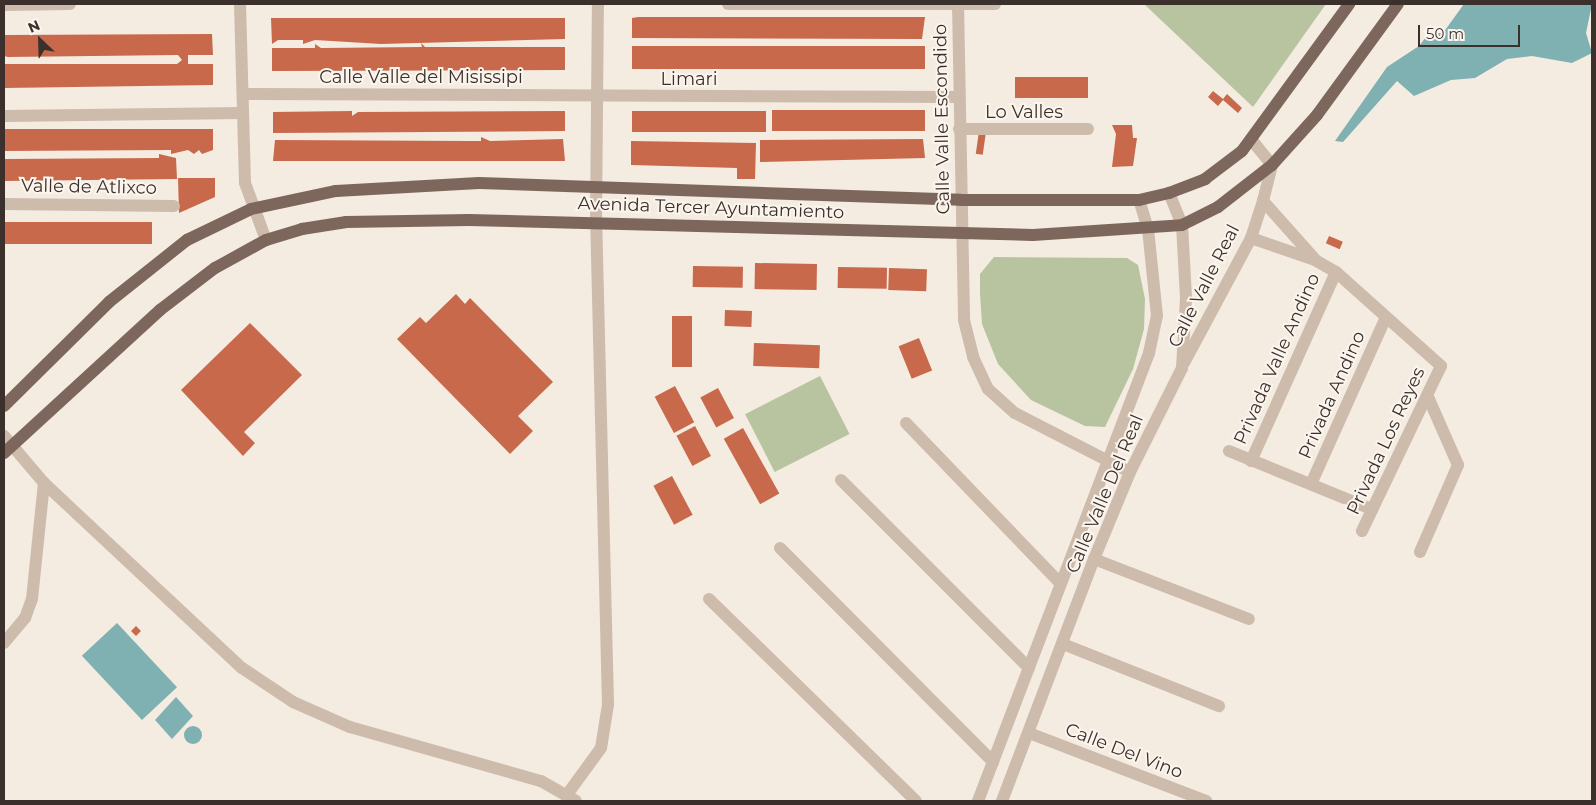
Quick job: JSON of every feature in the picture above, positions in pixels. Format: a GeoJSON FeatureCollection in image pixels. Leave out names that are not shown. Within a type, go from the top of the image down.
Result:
{"type":"FeatureCollection","features":[{"type":"Feature","properties":{"kind":"main road","name":"Avenida Tercer Ayuntamiento"},"geometry":{"type":"LineString","coordinates":[[4,406],[109,302],[187,240],[251,209],[380,186],[478,183],[596,189],[961,200],[1139,200],[1169,193],[1205,179],[1251,139],[1349,4]]}},
{"type":"Feature","properties":{"kind":"main road","name":"Avenida Tercer Ayuntamiento"},"geometry":{"type":"LineString","coordinates":[[6,447],[160,310],[215,268],[266,240],[346,222],[596,222],[962,234],[1148,229],[1182,225],[1218,207],[1272,165],[1317,115],[1398,4]]}},
{"type":"Feature","properties":{"kind":"street"},"geometry":{"type":"LineString","coordinates":[[4,5],[70,4]]}},
{"type":"Feature","properties":{"kind":"street"},"geometry":{"type":"LineString","coordinates":[[240,4],[245,183],[251,209],[266,240]]}},
{"type":"Feature","properties":{"kind":"street"},"geometry":{"type":"LineString","coordinates":[[6,447],[242,668],[294,702],[350,727],[540,781],[571,798],[601,748],[606,728],[596,222],[598,4]]}},
{"type":"Feature","properties":{"kind":"street"},"geometry":{"type":"LineString","coordinates":[[728,4],[995,4]]}},
{"type":"Feature","properties":{"kind":"street","name":"Calle Valle Escondido"},"geometry":{"type":"LineString","coordinates":[[958,4],[964,320],[988,389],[1015,413],[1108,464],[1130,472]]}},
{"type":"Feature","properties":{"kind":"street","name":"Calle Valle del Misissipi"},"geometry":{"type":"LineString","coordinates":[[243,94],[598,96]]}},
{"type":"Feature","properties":{"kind":"street","name":"Limari"},"geometry":{"type":"LineString","coordinates":[[598,96],[959,97]]}},
{"type":"Feature","properties":{"kind":"street"},"geometry":{"type":"LineString","coordinates":[[4,116],[243,114]]}},
{"type":"Feature","properties":{"kind":"street","name":"Lo Valles"},"geometry":{"type":"LineString","coordinates":[[959,129],[1088,130]]}},
{"type":"Feature","properties":{"kind":"street"},"geometry":{"type":"LineString","coordinates":[[1251,139],[1272,165]]}},
{"type":"Feature","properties":{"kind":"street","name":"Calle Valle Real"},"geometry":{"type":"LineString","coordinates":[[1182,368],[1251,238],[1272,165]]}},
{"type":"Feature","properties":{"kind":"street","name":"Calle Valle Del Real"},"geometry":{"type":"LineString","coordinates":[[1002,801],[1094,559],[1130,472],[1182,368],[1186,298],[1182,225],[1169,193]]}},
{"type":"Feature","properties":{"kind":"street","name":"Calle Valle Del Real"},"geometry":{"type":"LineString","coordinates":[[978,801],[1147,362],[1157,316],[1148,229],[1139,200]]}},
{"type":"Feature","properties":{"kind":"street","name":"Privada Valle Andino"},"geometry":{"type":"LineString","coordinates":[[1263,201],[1316,260]]}},
{"type":"Feature","properties":{"kind":"street","name":"Valle de Atlixco"},"geometry":{"type":"LineString","coordinates":[[4,204],[174,206]]}},
{"type":"Feature","properties":{"kind":"street","name":"Privada Valle Andino"},"geometry":{"type":"LineString","coordinates":[[1251,238],[1316,260],[1336,272],[1385,319],[1441,366]]}},
{"type":"Feature","properties":{"kind":"street","name":"Privada Valle Andino"},"geometry":{"type":"LineString","coordinates":[[1251,461],[1336,272]]}},
{"type":"Feature","properties":{"kind":"street","name":"Privada Andino"},"geometry":{"type":"LineString","coordinates":[[1311,484],[1385,319]]}},
{"type":"Feature","properties":{"kind":"street","name":"Privada Los Reyes"},"geometry":{"type":"LineString","coordinates":[[1362,531],[1371,509],[1428,397],[1441,366]]}},
{"type":"Feature","properties":{"kind":"street"},"geometry":{"type":"LineString","coordinates":[[1420,552],[1458,465],[1428,397]]}},
{"type":"Feature","properties":{"kind":"street"},"geometry":{"type":"LineString","coordinates":[[906,423],[1061,584]]}},
{"type":"Feature","properties":{"kind":"street","name":"Privada Valle Andino"},"geometry":{"type":"LineString","coordinates":[[1229,451],[1371,509]]}},
{"type":"Feature","properties":{"kind":"street"},"geometry":{"type":"LineString","coordinates":[[841,480],[1029,668]]}},
{"type":"Feature","properties":{"kind":"street"},"geometry":{"type":"LineString","coordinates":[[4,643],[25,618],[32,599],[44,483]]}},
{"type":"Feature","properties":{"kind":"street"},"geometry":{"type":"LineString","coordinates":[[780,548],[993,762]]}},
{"type":"Feature","properties":{"kind":"street"},"geometry":{"type":"LineString","coordinates":[[1094,559],[1248,619]]}},
{"type":"Feature","properties":{"kind":"street"},"geometry":{"type":"LineString","coordinates":[[709,599],[916,801]]}},
{"type":"Feature","properties":{"kind":"street"},"geometry":{"type":"LineString","coordinates":[[1063,644],[1219,706]]}},
{"type":"Feature","properties":{"kind":"street","name":"Calle Del Vino"},"geometry":{"type":"LineString","coordinates":[[1029,733],[1206,801]]}},
{"type":"Feature","properties":{"kind":"green space"},"geometry":{"type":"Polygon","coordinates":[[[1144,4],[1326,4],[1253,107],[1144,4]]]}},
{"type":"Feature","properties":{"kind":"green space"},"geometry":{"type":"Polygon","coordinates":[[[994,257],[1127,258],[1138,265],[1145,299],[1144,329],[1133,369],[1105,427],[1085,426],[1031,400],[998,364],[982,324],[980,293],[980,274],[994,257]]]}},
{"type":"Feature","properties":{"kind":"green space"},"geometry":{"type":"Polygon","coordinates":[[[820,376],[850,434],[775,472],[745,414],[820,376]]]}},
{"type":"Feature","properties":{"kind":"water"},"geometry":{"type":"Polygon","coordinates":[[[1464,4],[1592,4],[1586,33],[1592,53],[1572,63],[1532,56],[1507,59],[1475,78],[1451,80],[1414,96],[1397,81],[1343,142],[1335,141],[1387,67],[1419,46],[1429,33],[1443,33],[1464,4]]]}},
{"type":"Feature","properties":{"kind":"water"},"geometry":{"type":"Polygon","coordinates":[[[117,623],[177,687],[142,720],[82,656],[117,623]]]}},
{"type":"Feature","properties":{"kind":"water"},"geometry":{"type":"Polygon","coordinates":[[[176,697],[193,716],[172,739],[155,720],[176,697]]]}},
{"type":"Feature","properties":{"kind":"water"},"geometry":{"type":"Polygon","coordinates":[[[193,726],[199,729],[202,735],[199,741],[193,744],[187,741],[184,735],[187,729],[193,726]]]}},
{"type":"Feature","properties":{"kind":"building"},"geometry":{"type":"Polygon","coordinates":[[[638,17],[925,17],[922,39],[632,38],[632,18],[638,17]]]}},
{"type":"Feature","properties":{"kind":"building"},"geometry":{"type":"Polygon","coordinates":[[[271,18],[565,18],[565,39],[381,44],[315,40],[303,44],[303,40],[278,40],[272,44],[271,18]]]}},
{"type":"Feature","properties":{"kind":"building"},"geometry":{"type":"Polygon","coordinates":[[[212,34],[213,55],[188,55],[188,64],[213,64],[213,85],[4,88],[4,64],[177,64],[182,60],[178,55],[8,57],[4,56],[4,35],[212,34]]]}},
{"type":"Feature","properties":{"kind":"building"},"geometry":{"type":"Polygon","coordinates":[[[421,43],[425,47],[565,47],[565,70],[272,71],[272,48],[315,48],[315,44],[321,48],[422,47],[421,43]]]}},
{"type":"Feature","properties":{"kind":"building"},"geometry":{"type":"Polygon","coordinates":[[[632,46],[925,46],[925,69],[632,69],[632,46]]]}},
{"type":"Feature","properties":{"kind":"building"},"geometry":{"type":"Polygon","coordinates":[[[1015,77],[1088,77],[1088,98],[1015,98],[1015,77]]]}},
{"type":"Feature","properties":{"kind":"building"},"geometry":{"type":"Polygon","coordinates":[[[1213,91],[1223,99],[1227,94],[1242,108],[1238,113],[1223,100],[1218,106],[1208,97],[1213,91]]]}},
{"type":"Feature","properties":{"kind":"building"},"geometry":{"type":"Polygon","coordinates":[[[772,110],[925,110],[925,131],[772,131],[772,110]]]}},
{"type":"Feature","properties":{"kind":"building"},"geometry":{"type":"Polygon","coordinates":[[[352,111],[352,116],[358,112],[565,111],[565,131],[273,133],[273,112],[352,111]]]}},
{"type":"Feature","properties":{"kind":"building"},"geometry":{"type":"Polygon","coordinates":[[[632,111],[766,111],[766,132],[632,132],[632,111]]]}},
{"type":"Feature","properties":{"kind":"building"},"geometry":{"type":"Polygon","coordinates":[[[1112,125],[1132,125],[1133,138],[1137,138],[1133,166],[1112,167],[1116,134],[1112,125]]]}},
{"type":"Feature","properties":{"kind":"building"},"geometry":{"type":"Polygon","coordinates":[[[4,129],[213,129],[213,150],[202,154],[199,150],[194,154],[188,150],[171,154],[171,150],[4,151],[4,129]]]}},
{"type":"Feature","properties":{"kind":"building"},"geometry":{"type":"Polygon","coordinates":[[[979,131],[986,132],[983,155],[976,154],[979,131]]]}},
{"type":"Feature","properties":{"kind":"building"},"geometry":{"type":"Polygon","coordinates":[[[481,137],[490,141],[563,139],[565,161],[273,161],[275,140],[481,141],[481,137]]]}},
{"type":"Feature","properties":{"kind":"building"},"geometry":{"type":"Polygon","coordinates":[[[923,139],[925,158],[760,162],[760,140],[923,139]]]}},
{"type":"Feature","properties":{"kind":"building"},"geometry":{"type":"Polygon","coordinates":[[[631,141],[756,143],[755,179],[737,179],[737,168],[631,165],[631,141]]]}},
{"type":"Feature","properties":{"kind":"building"},"geometry":{"type":"Polygon","coordinates":[[[159,154],[176,158],[177,179],[4,181],[4,159],[159,158],[159,154]]]}},
{"type":"Feature","properties":{"kind":"building"},"geometry":{"type":"Polygon","coordinates":[[[178,178],[215,178],[215,197],[179,213],[178,178]]]}},
{"type":"Feature","properties":{"kind":"building"},"geometry":{"type":"Polygon","coordinates":[[[4,222],[152,222],[152,244],[4,244],[4,222]]]}},
{"type":"Feature","properties":{"kind":"building"},"geometry":{"type":"Polygon","coordinates":[[[1329,236],[1343,242],[1340,249],[1326,243],[1329,236]]]}},
{"type":"Feature","properties":{"kind":"building"},"geometry":{"type":"Polygon","coordinates":[[[755,263],[817,264],[817,290],[755,289],[755,263]]]}},
{"type":"Feature","properties":{"kind":"building"},"geometry":{"type":"Polygon","coordinates":[[[693,266],[743,267],[743,288],[693,287],[693,266]]]}},
{"type":"Feature","properties":{"kind":"building"},"geometry":{"type":"Polygon","coordinates":[[[838,267],[887,268],[887,289],[838,288],[838,267]]]}},
{"type":"Feature","properties":{"kind":"building"},"geometry":{"type":"Polygon","coordinates":[[[889,268],[927,269],[926,291],[888,290],[889,268]]]}},
{"type":"Feature","properties":{"kind":"building"},"geometry":{"type":"Polygon","coordinates":[[[456,294],[465,304],[470,298],[553,382],[518,416],[533,431],[510,454],[397,339],[420,317],[426,323],[456,294]]]}},
{"type":"Feature","properties":{"kind":"building"},"geometry":{"type":"Polygon","coordinates":[[[725,310],[752,311],[751,327],[724,326],[725,310]]]}},
{"type":"Feature","properties":{"kind":"building"},"geometry":{"type":"Polygon","coordinates":[[[672,316],[692,316],[692,367],[672,367],[672,316]]]}},
{"type":"Feature","properties":{"kind":"building"},"geometry":{"type":"Polygon","coordinates":[[[250,323],[302,375],[244,432],[255,443],[243,456],[181,390],[250,323]]]}},
{"type":"Feature","properties":{"kind":"building"},"geometry":{"type":"Polygon","coordinates":[[[919,338],[932,370],[912,379],[899,346],[919,338]]]}},
{"type":"Feature","properties":{"kind":"building"},"geometry":{"type":"Polygon","coordinates":[[[754,343],[820,345],[819,368],[753,366],[754,343]]]}},
{"type":"Feature","properties":{"kind":"building"},"geometry":{"type":"Polygon","coordinates":[[[675,386],[694,422],[674,433],[655,397],[675,386]]]}},
{"type":"Feature","properties":{"kind":"building"},"geometry":{"type":"Polygon","coordinates":[[[718,388],[734,418],[716,427],[700,397],[718,388]]]}},
{"type":"Feature","properties":{"kind":"building"},"geometry":{"type":"Polygon","coordinates":[[[695,426],[711,456],[692,466],[676,436],[695,426]]]}},
{"type":"Feature","properties":{"kind":"building"},"geometry":{"type":"Polygon","coordinates":[[[743,428],[779,494],[760,504],[724,439],[743,428]]]}},
{"type":"Feature","properties":{"kind":"building"},"geometry":{"type":"Polygon","coordinates":[[[672,476],[693,515],[674,525],[653,486],[672,476]]]}},
{"type":"Feature","properties":{"kind":"building"},"geometry":{"type":"Polygon","coordinates":[[[136,626],[141,631],[136,636],[131,631],[136,626]]]}}]}
